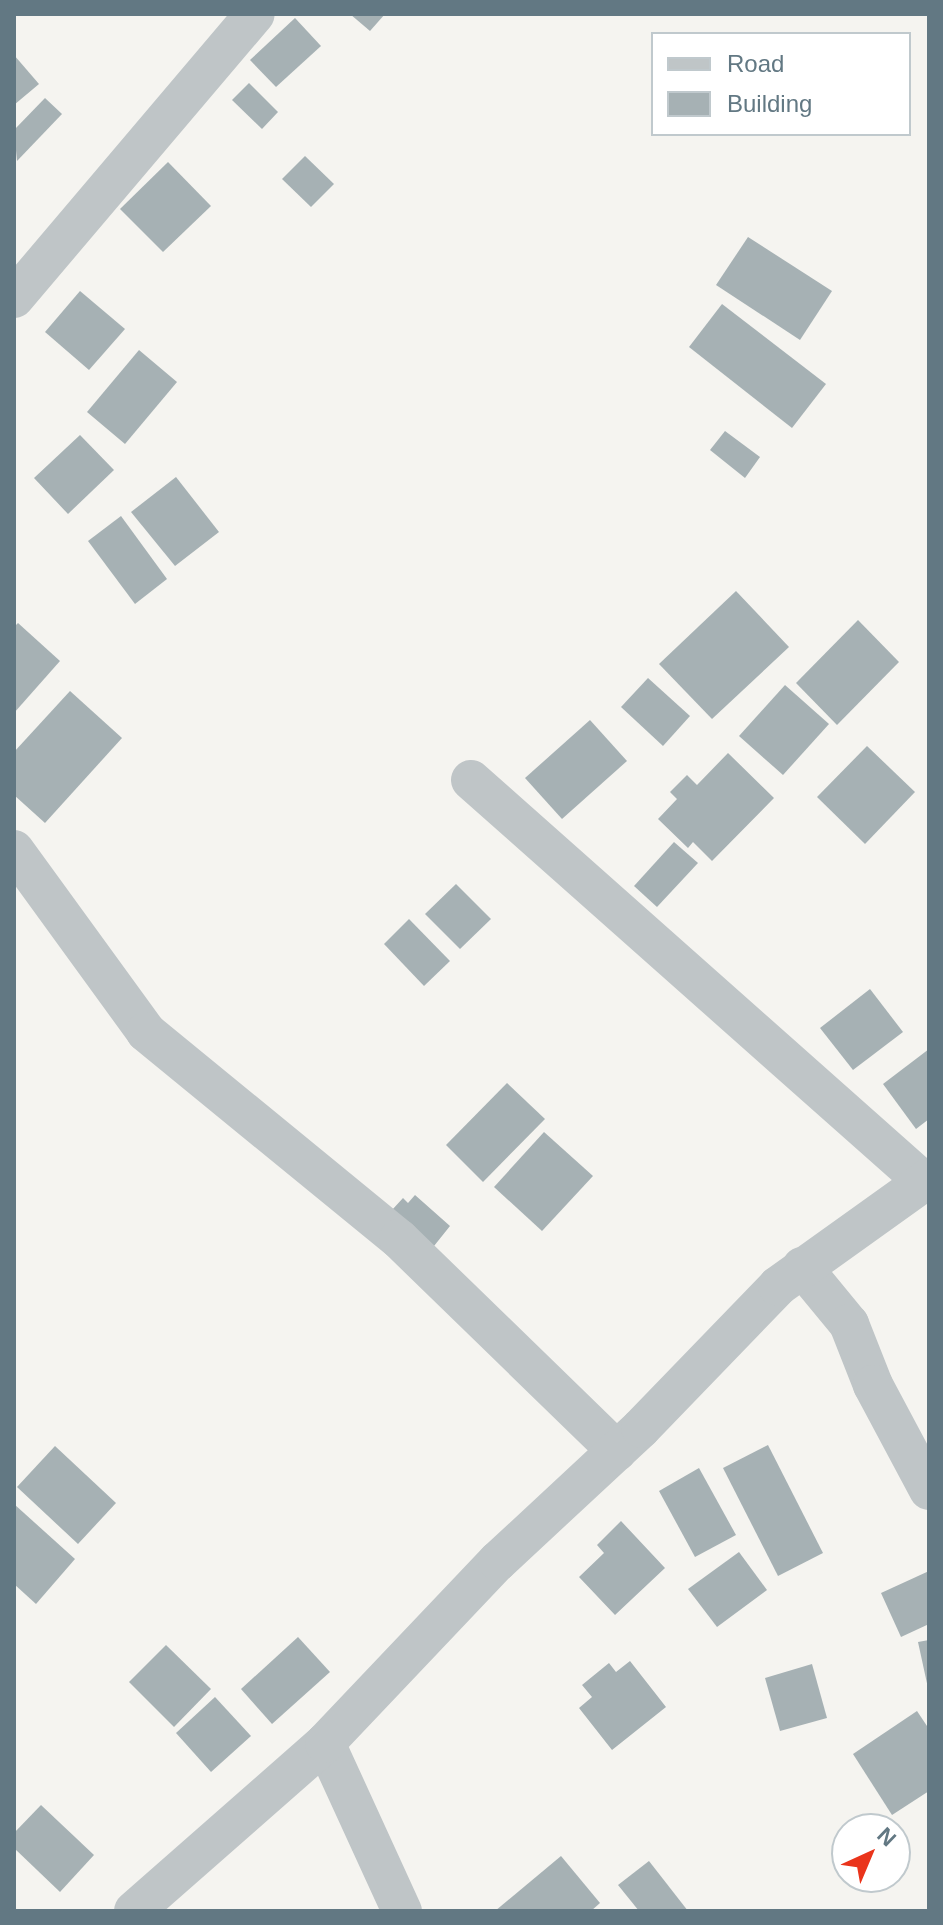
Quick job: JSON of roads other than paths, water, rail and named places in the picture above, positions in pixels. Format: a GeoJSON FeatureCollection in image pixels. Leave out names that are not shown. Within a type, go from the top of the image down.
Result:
{"type":"FeatureCollection","features":[{"type":"Feature","properties":{"kind":"street"},"geometry":{"type":"LineString","coordinates":[[14,298],[255,14]]}},
{"type":"Feature","properties":{"kind":"street"},"geometry":{"type":"LineString","coordinates":[[134,1911],[325,1743],[498,1561],[617,1451],[802,1267],[926,1180],[471,780]]}},
{"type":"Feature","properties":{"kind":"street"},"geometry":{"type":"LineString","coordinates":[[14,850],[146,1032],[399,1239],[617,1451]]}},
{"type":"Feature","properties":{"kind":"street"},"geometry":{"type":"LineString","coordinates":[[802,1267],[849,1324],[873,1385],[929,1490]]}},
{"type":"Feature","properties":{"kind":"street"},"geometry":{"type":"LineString","coordinates":[[325,1743],[402,1911]]}}]}
